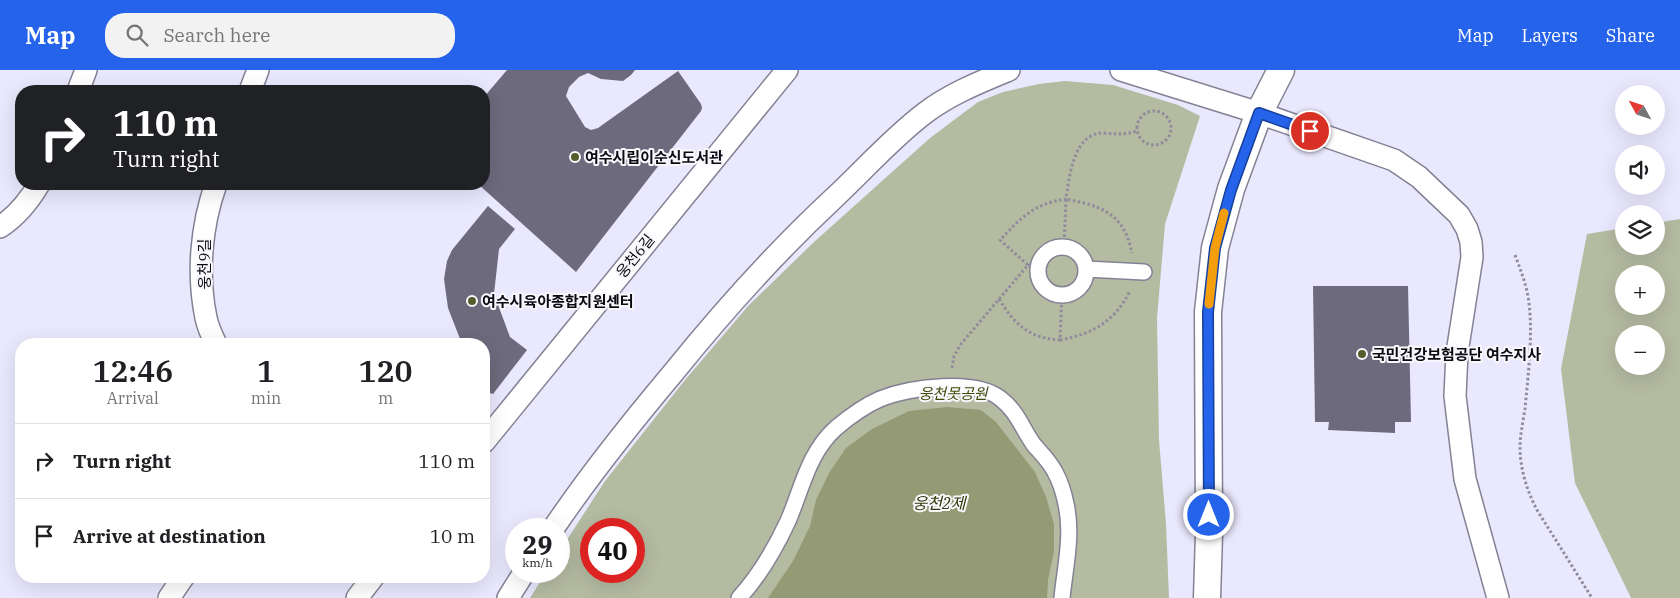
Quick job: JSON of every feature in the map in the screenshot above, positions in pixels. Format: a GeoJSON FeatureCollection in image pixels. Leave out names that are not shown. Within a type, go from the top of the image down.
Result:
{"type":"FeatureCollection","features":[{"type":"Feature","properties":{"kind":"street"},"geometry":{"type":"LineString","coordinates":[[80,85],[86,70]]}},
{"type":"Feature","properties":{"kind":"street"},"geometry":{"type":"LineString","coordinates":[[252,85],[258,70]]}},
{"type":"Feature","properties":{"kind":"street","name":"웅천6길"},"geometry":{"type":"LineString","coordinates":[[490,435],[786,70]]}},
{"type":"Feature","properties":{"kind":"street"},"geometry":{"type":"LineString","coordinates":[[561,518],[628,427],[703,336],[781,248],[897,135],[926,112],[955,94],[1009,70]]}},
{"type":"Feature","properties":{"kind":"street"},"geometry":{"type":"LineString","coordinates":[[1121,70],[1259,113],[1394,160],[1419,177],[1459,215],[1467,229],[1471,242],[1472,257],[1457,353],[1455,396],[1464,478],[1498,598]]}},
{"type":"Feature","properties":{"kind":"street"},"geometry":{"type":"LineString","coordinates":[[1207,598],[1209,534],[1208,312],[1215,248],[1231,190],[1259,113],[1281,70]]}},
{"type":"Feature","properties":{"kind":"street"},"geometry":{"type":"LineString","coordinates":[[0,227],[14,217],[36,190]]}},
{"type":"Feature","properties":{"kind":"street","name":"웅천9길"},"geometry":{"type":"LineString","coordinates":[[214,190],[202,242],[202,282],[206,319],[214,338]]}},
{"type":"Feature","properties":{"kind":"street"},"geometry":{"type":"LineString","coordinates":[[1068,247],[1080,255],[1086,269],[1082,284],[1069,294],[1062,294],[1053,293],[1046,288],[1041,282],[1034,266],[1052,249],[1068,247]]}},
{"type":"Feature","properties":{"kind":"street"},"geometry":{"type":"LineString","coordinates":[[1086,269],[1144,272]]}},
{"type":"Feature","properties":{"kind":"street"},"geometry":{"type":"LineString","coordinates":[[739,598],[749,587],[774,550],[789,519],[802,482],[814,456],[834,430],[855,413],[881,399],[912,391],[950,386],[977,388],[1000,398],[1019,418],[1033,443],[1055,471],[1066,504],[1070,541],[1062,598]]}},
{"type":"Feature","properties":{"kind":"street"},"geometry":{"type":"LineString","coordinates":[[169,598],[179,583]]}},
{"type":"Feature","properties":{"kind":"street"},"geometry":{"type":"LineString","coordinates":[[357,598],[369,583]]}},
{"type":"Feature","properties":{"kind":"street"},"geometry":{"type":"LineString","coordinates":[[508,598],[517,583]]}},
{"type":"Feature","properties":{"kind":"path"},"geometry":{"type":"LineString","coordinates":[[1152,111],[1163,114],[1170,122],[1168,138],[1158,144],[1153,145],[1143,141],[1137,131],[1139,120],[1147,112],[1152,111]]}},
{"type":"Feature","properties":{"kind":"path"},"geometry":{"type":"LineString","coordinates":[[960,386],[955,379],[952,364],[961,344],[999,299],[1034,266],[1000,240],[1024,215],[1035,208],[1049,202],[1066,199],[1070,171],[1076,153],[1088,138],[1101,133],[1111,135],[1128,134],[1137,131]]}},
{"type":"Feature","properties":{"kind":"path"},"geometry":{"type":"LineString","coordinates":[[1515,255],[1526,284],[1530,304],[1529,368],[1520,446],[1521,462],[1529,495],[1592,598]]}},
{"type":"Feature","properties":{"kind":"path"},"geometry":{"type":"LineString","coordinates":[[999,299],[1008,314],[1018,325],[1030,333],[1046,339],[1060,340],[1062,294]]}},
{"type":"Feature","properties":{"kind":"green space","name":"웅천못공원"},"geometry":{"type":"Polygon","coordinates":[[[1065,81],[1113,85],[1178,105],[1200,116],[1165,224],[1157,318],[1159,440],[1166,524],[1169,598],[530,598],[539,583],[570,583],[570,535],[580,520],[580,583],[645,583],[645,518],[581,518],[605,481],[685,380],[749,305],[814,242],[930,138],[978,102],[1003,92],[1039,84],[1065,81]]]}},
{"type":"Feature","properties":{"kind":"green space"},"geometry":{"type":"Polygon","coordinates":[[[1680,219],[1680,598],[1631,598],[1575,483],[1561,369],[1587,234],[1615,229],[1615,255],[1665,255],[1665,222],[1680,219]]]}},
{"type":"Feature","properties":{"kind":"water","name":"웅천2제"},"geometry":{"type":"Polygon","coordinates":[[[947,407],[981,410],[996,422],[1035,472],[1046,497],[1054,524],[1054,551],[1048,580],[1047,598],[768,598],[793,561],[810,526],[816,500],[829,473],[846,448],[872,429],[909,411],[947,407]]]}},
{"type":"Feature","properties":{"kind":"building","name":"여수시립이순신도서관"},"geometry":{"type":"Polygon","coordinates":[[[507,70],[635,70],[623,81],[601,79],[588,73],[579,77],[569,87],[566,96],[585,127],[591,130],[598,128],[678,71],[702,108],[576,272],[485,190],[490,190],[490,90],[507,70]]]}},
{"type":"Feature","properties":{"kind":"building","name":"여수시육아종합지원센터"},"geometry":{"type":"Polygon","coordinates":[[[488,206],[515,229],[499,249],[494,294],[510,337],[527,350],[493,394],[490,393],[490,338],[460,338],[448,308],[444,279],[447,261],[452,250],[488,206]]]}},
{"type":"Feature","properties":{"kind":"building","name":"국민건강보험공단 여수지사"},"geometry":{"type":"Polygon","coordinates":[[[1313,286],[1408,286],[1411,422],[1395,422],[1395,433],[1328,430],[1329,422],[1315,422],[1313,286]]]}},
{"type":"Feature","properties":{"kind":"slow traffic"},"geometry":{"type":"LineString","coordinates":[[1209,304],[1215,248],[1224,213]]}},
{"type":"Feature","properties":{"kind":"place","name":"여수시립이순신도서관"},"geometry":{"type":"Point","coordinates":[575,157]}},
{"type":"Feature","properties":{"kind":"place","name":"여수시육아종합지원센터"},"geometry":{"type":"Point","coordinates":[472,301]}},
{"type":"Feature","properties":{"kind":"place","name":"국민건강보험공단 여수지사"},"geometry":{"type":"Point","coordinates":[1362,354]}},
{"type":"Feature","properties":{"kind":"route"},"geometry":{"type":"LineString","coordinates":[[1209,515],[1208,312],[1215,248],[1231,190],[1259,113],[1310,131]]}}]}
